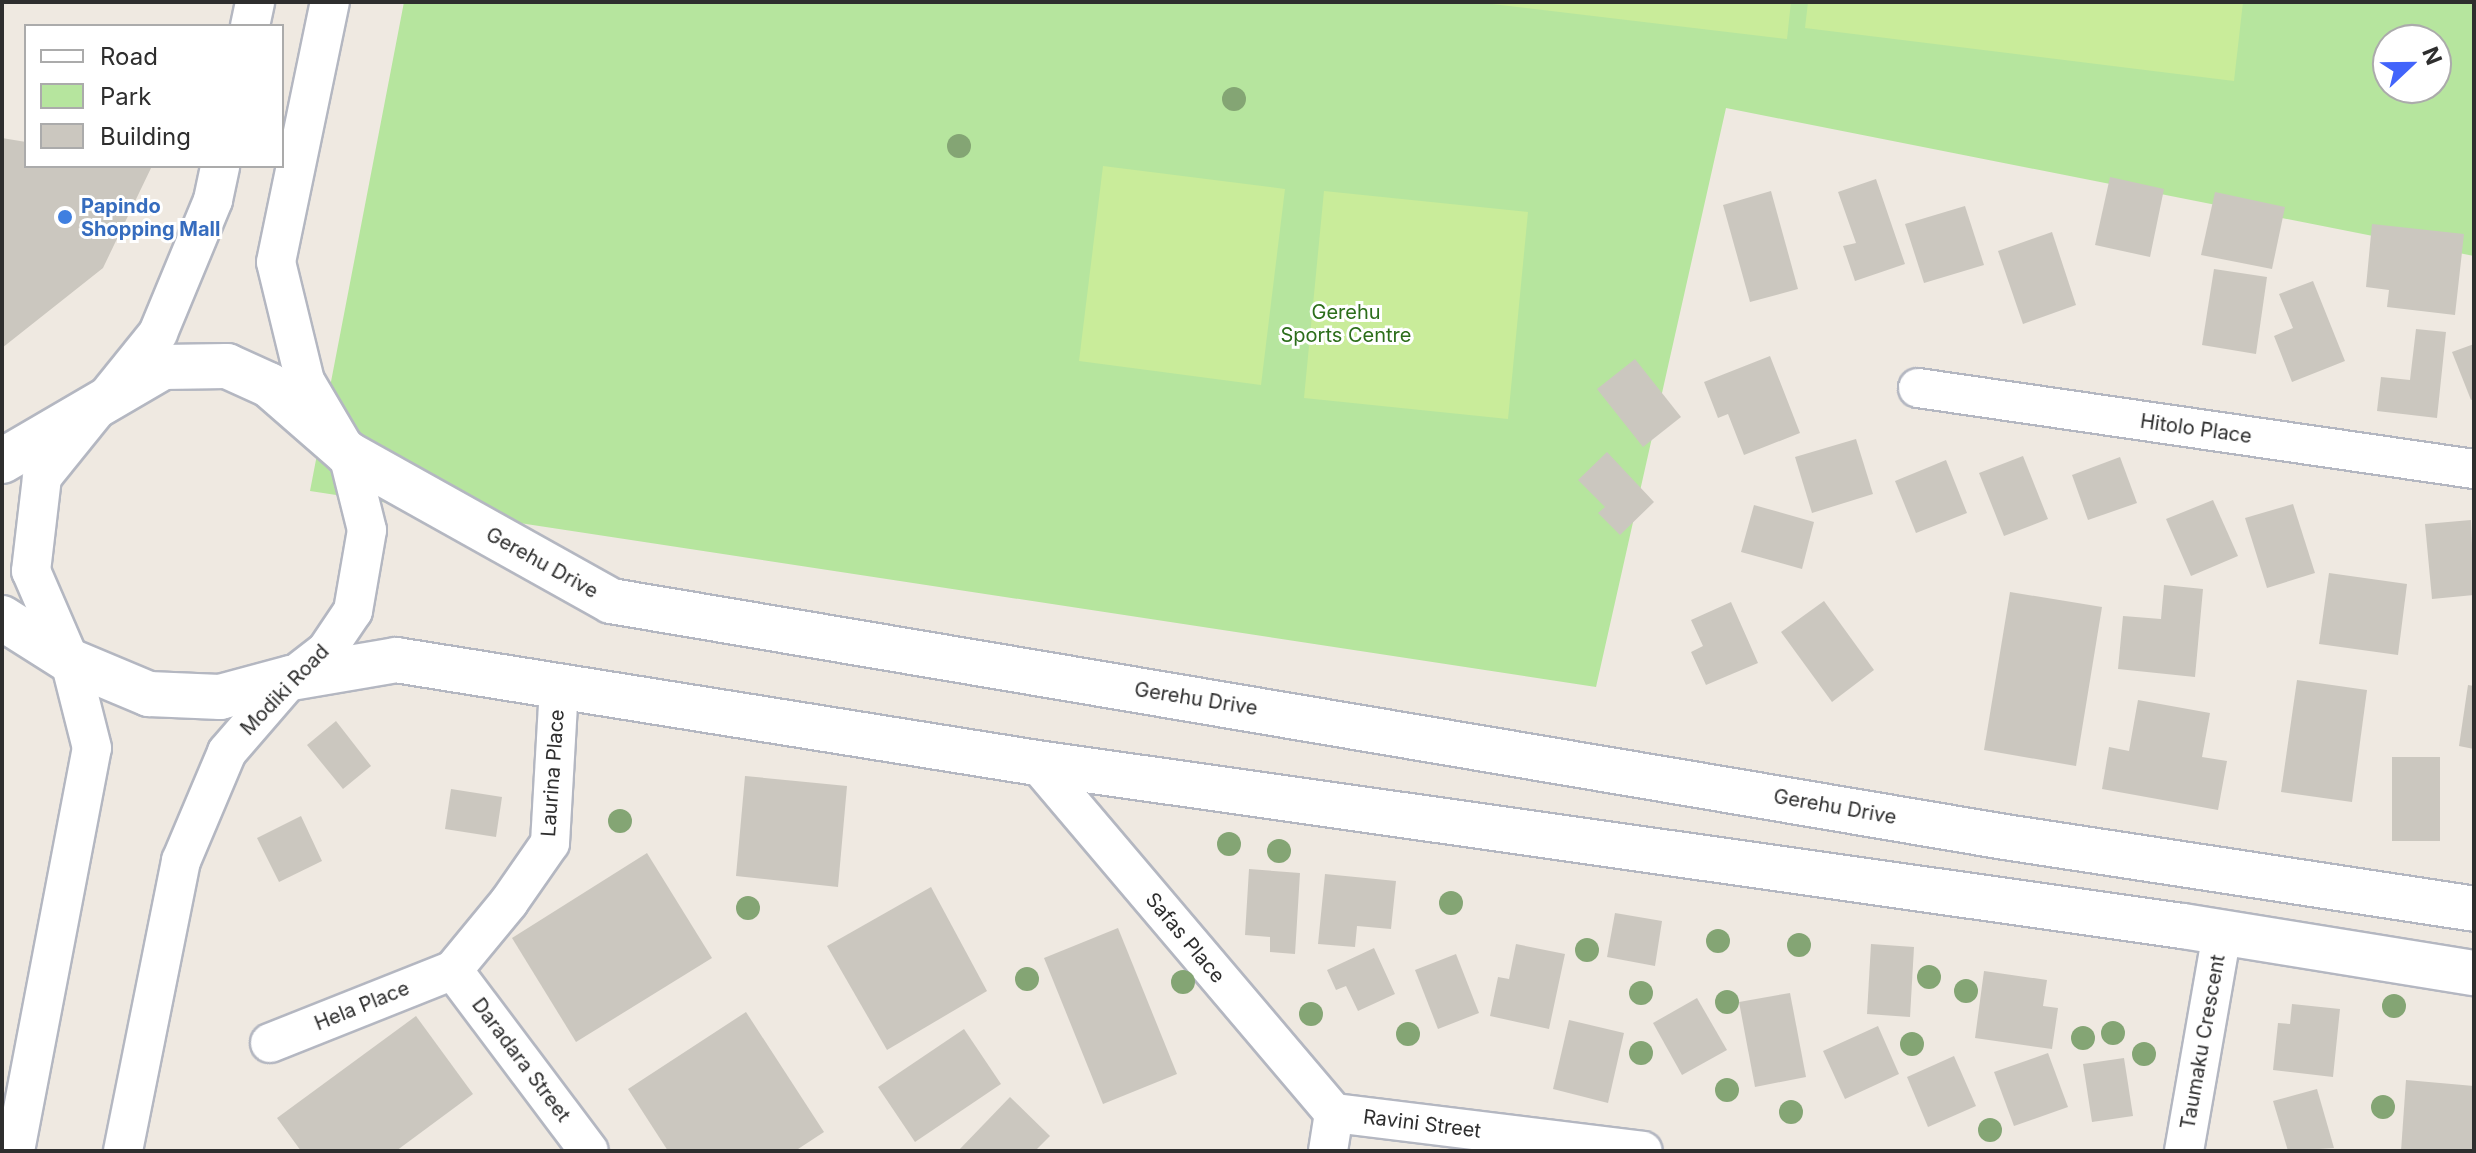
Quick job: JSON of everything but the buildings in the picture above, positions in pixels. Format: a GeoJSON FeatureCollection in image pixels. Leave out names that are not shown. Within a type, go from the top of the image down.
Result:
{"type":"FeatureCollection","features":[{"type":"Feature","properties":{"kind":"street"},"geometry":{"type":"LineString","coordinates":[[250,24],[255,2]]}},
{"type":"Feature","properties":{"kind":"street","name":"Modiki Road"},"geometry":{"type":"LineString","coordinates":[[123,1151],[181,861],[227,752],[291,678],[326,651],[353,611],[367,530],[348,454],[305,381],[276,262],[330,2]]}},
{"type":"Feature","properties":{"kind":"street"},"geometry":{"type":"LineString","coordinates":[[15,1151],[92,748],[70,661],[31,571],[42,477],[158,333],[213,200],[220,168]]}},
{"type":"Feature","properties":{"kind":"street","name":"Gerehu Drive"},"geometry":{"type":"LineString","coordinates":[[2,461],[110,395],[163,367],[227,366],[269,385],[348,454],[611,601],[2005,837],[2474,909]]}},
{"type":"Feature","properties":{"kind":"street","name":"Hitolo Place"},"geometry":{"type":"LineString","coordinates":[[1918,388],[2474,469]]}},
{"type":"Feature","properties":{"kind":"street"},"geometry":{"type":"LineString","coordinates":[[2,618],[70,661],[149,694],[220,697],[291,678],[396,660],[1037,763],[2222,933],[2474,973]]}},
{"type":"Feature","properties":{"kind":"street","name":"Laurina Place"},"geometry":{"type":"LineString","coordinates":[[453,970],[550,843],[559,688]]}},
{"type":"Feature","properties":{"kind":"street","name":"Safas Place"},"geometry":{"type":"LineString","coordinates":[[1037,763],[1334,1113]]}},
{"type":"Feature","properties":{"kind":"street","name":"Taumaku Crescent"},"geometry":{"type":"LineString","coordinates":[[2184,1151],[2222,933]]}},
{"type":"Feature","properties":{"kind":"street","name":"Hela Place"},"geometry":{"type":"LineString","coordinates":[[270,1043],[453,970]]}},
{"type":"Feature","properties":{"kind":"street","name":"Daradara Street"},"geometry":{"type":"LineString","coordinates":[[453,970],[589,1151]]}},
{"type":"Feature","properties":{"kind":"street","name":"Ravini Street"},"geometry":{"type":"LineString","coordinates":[[1328,1151],[1334,1113],[1643,1151]]}},
{"type":"Feature","properties":{"kind":"green space","name":"Gerehu Sports Centre"},"geometry":{"type":"Polygon","coordinates":[[[404,2],[2474,2],[2474,256],[1726,108],[1596,687],[310,491],[404,2]]]}},
{"type":"Feature","properties":{"kind":"green space"},"geometry":{"type":"Polygon","coordinates":[[[1475,2],[1791,2],[1787,39],[1475,2]]]}},
{"type":"Feature","properties":{"kind":"green space"},"geometry":{"type":"Polygon","coordinates":[[[1808,2],[2243,2],[2234,81],[1805,28],[1808,2]]]}},
{"type":"Feature","properties":{"kind":"green space"},"geometry":{"type":"Polygon","coordinates":[[[1103,166],[1285,189],[1261,385],[1079,361],[1103,166]]]}},
{"type":"Feature","properties":{"kind":"green space"},"geometry":{"type":"Polygon","coordinates":[[[1324,191],[1528,212],[1508,419],[1304,398],[1324,191]]]}},
{"type":"Feature","properties":{"kind":"place","name":"Papindo Shopping Mall"},"geometry":{"type":"Point","coordinates":[65,217]}}]}
